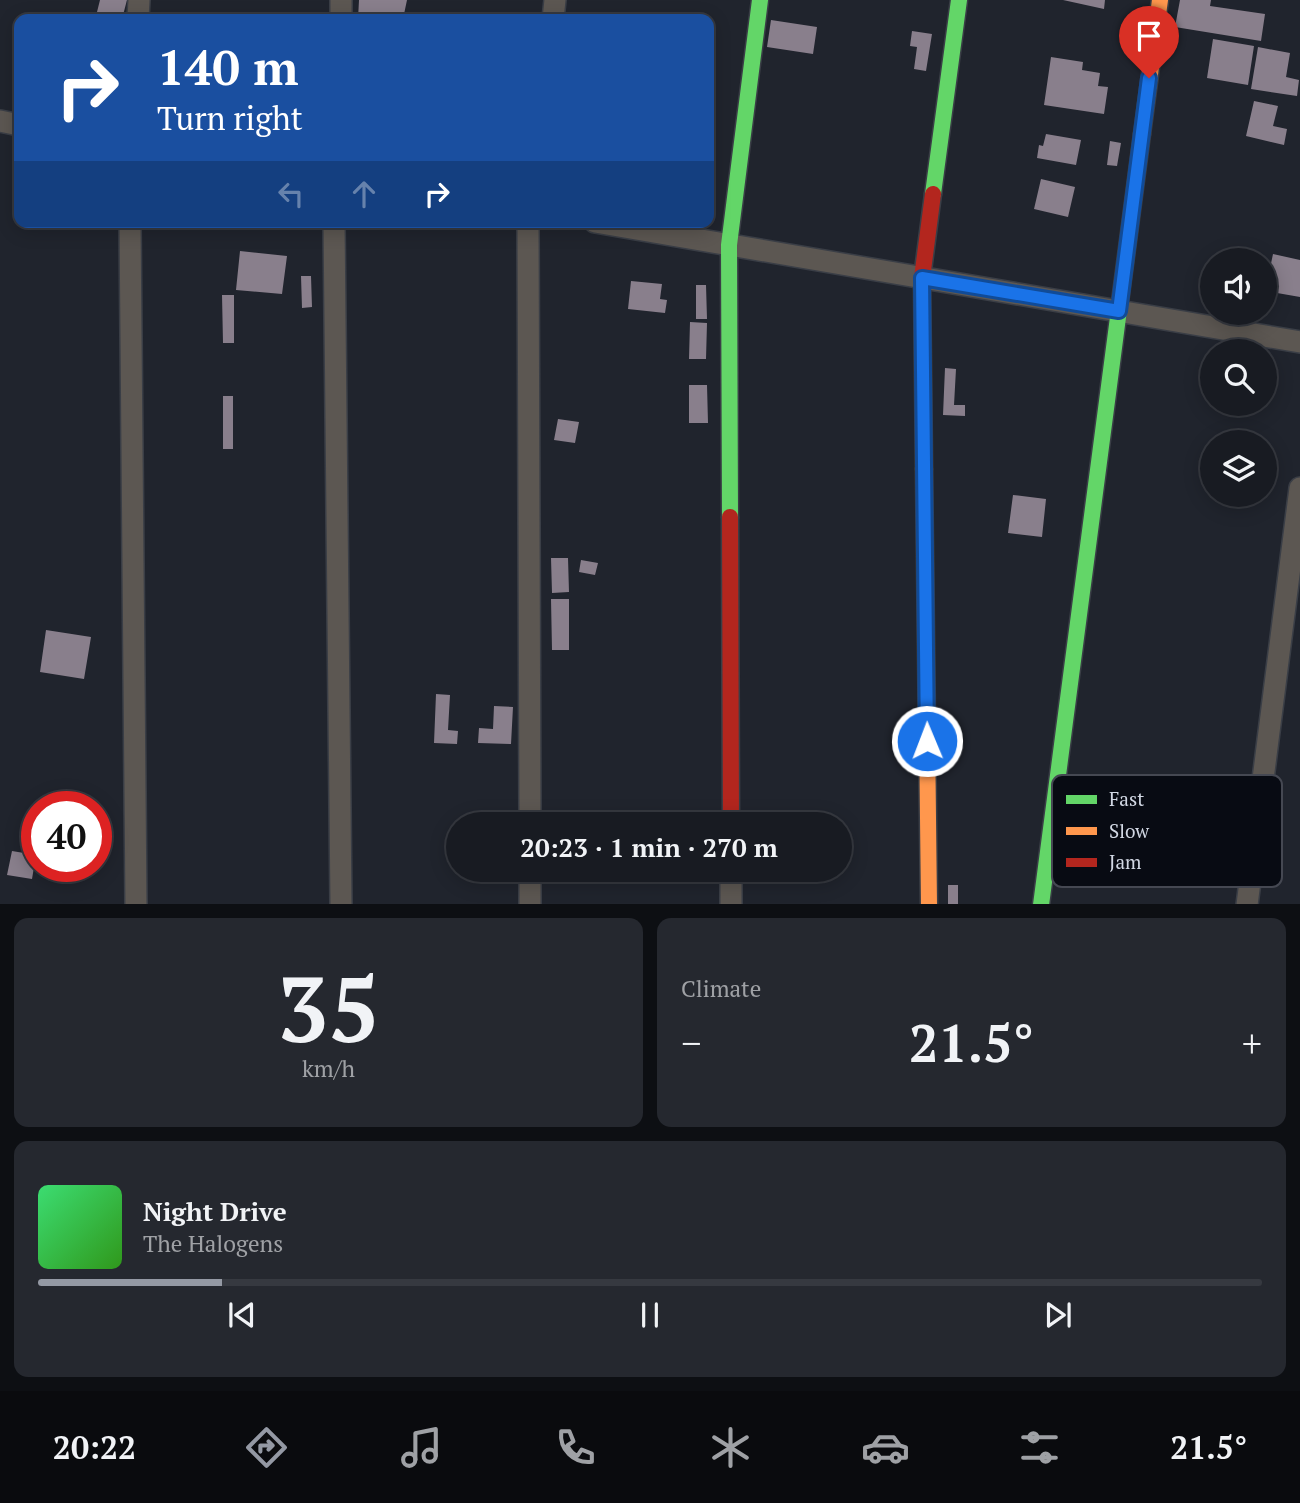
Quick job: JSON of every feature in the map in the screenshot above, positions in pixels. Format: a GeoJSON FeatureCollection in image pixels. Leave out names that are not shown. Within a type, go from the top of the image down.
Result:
{"type":"FeatureCollection","features":[{"type":"Feature","properties":{"kind":"street"},"geometry":{"type":"LineString","coordinates":[[731,812],[729,245],[760,0]]}},
{"type":"Feature","properties":{"kind":"street"},"geometry":{"type":"LineString","coordinates":[[929,904],[922,278],[959,0]]}},
{"type":"Feature","properties":{"kind":"street"},"geometry":{"type":"LineString","coordinates":[[1058,775],[1160,0]]}},
{"type":"Feature","properties":{"kind":"street"},"geometry":{"type":"LineString","coordinates":[[130,228],[136,904]]}},
{"type":"Feature","properties":{"kind":"street"},"geometry":{"type":"LineString","coordinates":[[334,228],[341,904]]}},
{"type":"Feature","properties":{"kind":"street"},"geometry":{"type":"LineString","coordinates":[[528,228],[530,812]]}},
{"type":"Feature","properties":{"kind":"street"},"geometry":{"type":"LineString","coordinates":[[631,228],[1300,342]]}},
{"type":"Feature","properties":{"kind":"street"},"geometry":{"type":"LineString","coordinates":[[1264,775],[1300,488]]}},
{"type":"Feature","properties":{"kind":"street"},"geometry":{"type":"LineString","coordinates":[[1041,904],[1052,821]]}},
{"type":"Feature","properties":{"kind":"street"},"geometry":{"type":"LineString","coordinates":[[530,882],[530,904]]}},
{"type":"Feature","properties":{"kind":"street"},"geometry":{"type":"LineString","coordinates":[[731,882],[731,904]]}},
{"type":"Feature","properties":{"kind":"building"},"geometry":{"type":"Polygon","coordinates":[[[100,0],[127,0],[123,14],[96,14],[100,0]]]}},
{"type":"Feature","properties":{"kind":"building"},"geometry":{"type":"Polygon","coordinates":[[[359,0],[407,0],[404,14],[358,14],[359,0]]]}},
{"type":"Feature","properties":{"kind":"building"},"geometry":{"type":"Polygon","coordinates":[[[1063,0],[1105,0],[1104,9],[1063,0]]]}},
{"type":"Feature","properties":{"kind":"building"},"geometry":{"type":"Polygon","coordinates":[[[1180,0],[1211,0],[1210,6],[1265,14],[1261,41],[1175,27],[1180,0]]]}},
{"type":"Feature","properties":{"kind":"building"},"geometry":{"type":"Polygon","coordinates":[[[771,20],[817,27],[813,54],[767,47],[771,20]]]}},
{"type":"Feature","properties":{"kind":"building"},"geometry":{"type":"Polygon","coordinates":[[[912,31],[932,34],[926,71],[914,69],[917,47],[910,46],[912,31]]]}},
{"type":"Feature","properties":{"kind":"building"},"geometry":{"type":"Polygon","coordinates":[[[1213,39],[1254,46],[1248,85],[1207,78],[1213,39]]]}},
{"type":"Feature","properties":{"kind":"building"},"geometry":{"type":"Polygon","coordinates":[[[1258,47],[1290,53],[1286,77],[1299,80],[1297,96],[1251,89],[1258,47]]]}},
{"type":"Feature","properties":{"kind":"building"},"geometry":{"type":"Polygon","coordinates":[[[1051,57],[1083,62],[1082,70],[1100,73],[1098,86],[1108,87],[1104,114],[1044,105],[1051,57]]]}},
{"type":"Feature","properties":{"kind":"building"},"geometry":{"type":"Polygon","coordinates":[[[1254,101],[1278,106],[1273,126],[1287,129],[1284,145],[1246,136],[1254,101]]]}},
{"type":"Feature","properties":{"kind":"building"},"geometry":{"type":"Polygon","coordinates":[[[1046,134],[1081,140],[1076,165],[1037,158],[1039,145],[1043,146],[1046,134]]]}},
{"type":"Feature","properties":{"kind":"building"},"geometry":{"type":"Polygon","coordinates":[[[1110,141],[1121,143],[1117,166],[1107,165],[1110,141]]]}},
{"type":"Feature","properties":{"kind":"building"},"geometry":{"type":"Polygon","coordinates":[[[1041,179],[1075,187],[1068,217],[1034,209],[1041,179]]]}},
{"type":"Feature","properties":{"kind":"building"},"geometry":{"type":"Polygon","coordinates":[[[240,251],[287,256],[282,294],[236,290],[240,251]]]}},
{"type":"Feature","properties":{"kind":"building"},"geometry":{"type":"Polygon","coordinates":[[[1277,255],[1300,260],[1300,297],[1277,293],[1277,255]]]}},
{"type":"Feature","properties":{"kind":"building"},"geometry":{"type":"Polygon","coordinates":[[[301,276],[311,276],[312,307],[302,308],[301,276]]]}},
{"type":"Feature","properties":{"kind":"building"},"geometry":{"type":"Polygon","coordinates":[[[631,281],[662,284],[660,299],[667,300],[665,313],[628,309],[631,281]]]}},
{"type":"Feature","properties":{"kind":"building"},"geometry":{"type":"Polygon","coordinates":[[[696,285],[706,285],[707,319],[696,319],[696,285]]]}},
{"type":"Feature","properties":{"kind":"building"},"geometry":{"type":"Polygon","coordinates":[[[222,295],[234,295],[234,343],[223,343],[222,295]]]}},
{"type":"Feature","properties":{"kind":"building"},"geometry":{"type":"Polygon","coordinates":[[[690,322],[707,323],[706,359],[689,359],[690,322]]]}},
{"type":"Feature","properties":{"kind":"building"},"geometry":{"type":"Polygon","coordinates":[[[945,368],[956,369],[954,405],[965,405],[965,416],[943,415],[945,368]]]}},
{"type":"Feature","properties":{"kind":"building"},"geometry":{"type":"Polygon","coordinates":[[[689,385],[707,385],[708,423],[689,423],[689,385]]]}},
{"type":"Feature","properties":{"kind":"building"},"geometry":{"type":"Polygon","coordinates":[[[223,396],[233,396],[233,449],[223,449],[223,396]]]}},
{"type":"Feature","properties":{"kind":"building"},"geometry":{"type":"Polygon","coordinates":[[[558,419],[579,422],[575,443],[554,440],[558,419]]]}},
{"type":"Feature","properties":{"kind":"building"},"geometry":{"type":"Polygon","coordinates":[[[1013,495],[1046,499],[1042,537],[1008,533],[1013,495]]]}},
{"type":"Feature","properties":{"kind":"building"},"geometry":{"type":"Polygon","coordinates":[[[551,558],[568,558],[569,592],[552,593],[551,558]]]}},
{"type":"Feature","properties":{"kind":"building"},"geometry":{"type":"Polygon","coordinates":[[[581,560],[598,563],[595,575],[579,572],[581,560]]]}},
{"type":"Feature","properties":{"kind":"building"},"geometry":{"type":"Polygon","coordinates":[[[551,599],[569,599],[569,650],[552,650],[551,599]]]}},
{"type":"Feature","properties":{"kind":"building"},"geometry":{"type":"Polygon","coordinates":[[[46,630],[91,637],[84,679],[40,672],[46,630]]]}},
{"type":"Feature","properties":{"kind":"building"},"geometry":{"type":"Polygon","coordinates":[[[436,694],[450,695],[448,730],[458,731],[457,744],[434,743],[436,694]]]}},
{"type":"Feature","properties":{"kind":"building"},"geometry":{"type":"Polygon","coordinates":[[[494,706],[513,707],[511,744],[478,743],[479,728],[493,729],[494,706]]]}},
{"type":"Feature","properties":{"kind":"building"},"geometry":{"type":"Polygon","coordinates":[[[12,851],[21,852],[21,877],[7,875],[12,851]]]}},
{"type":"Feature","properties":{"kind":"building"},"geometry":{"type":"Polygon","coordinates":[[[948,885],[958,885],[958,904],[948,904],[948,885]]]}},
{"type":"Feature","properties":{"kind":"traffic: fast"},"geometry":{"type":"LineString","coordinates":[[730,517],[729,245],[760,0]]}},
{"type":"Feature","properties":{"kind":"traffic: fast"},"geometry":{"type":"LineString","coordinates":[[933,194],[959,0]]}},
{"type":"Feature","properties":{"kind":"traffic: fast"},"geometry":{"type":"LineString","coordinates":[[1058,775],[1142,134]]}},
{"type":"Feature","properties":{"kind":"traffic: fast"},"geometry":{"type":"LineString","coordinates":[[1041,904],[1052,821]]}},
{"type":"Feature","properties":{"kind":"traffic: slow"},"geometry":{"type":"LineString","coordinates":[[1142,134],[1160,0]]}},
{"type":"Feature","properties":{"kind":"traffic: slow"},"geometry":{"type":"LineString","coordinates":[[924,469],[929,904]]}},
{"type":"Feature","properties":{"kind":"traffic: jam"},"geometry":{"type":"LineString","coordinates":[[924,469],[922,278],[933,194]]}},
{"type":"Feature","properties":{"kind":"traffic: jam"},"geometry":{"type":"LineString","coordinates":[[730,517],[731,812]]}},
{"type":"Feature","properties":{"kind":"route"},"geometry":{"type":"LineString","coordinates":[[927,741],[922,278],[1119,311],[1149,78]]}}]}
